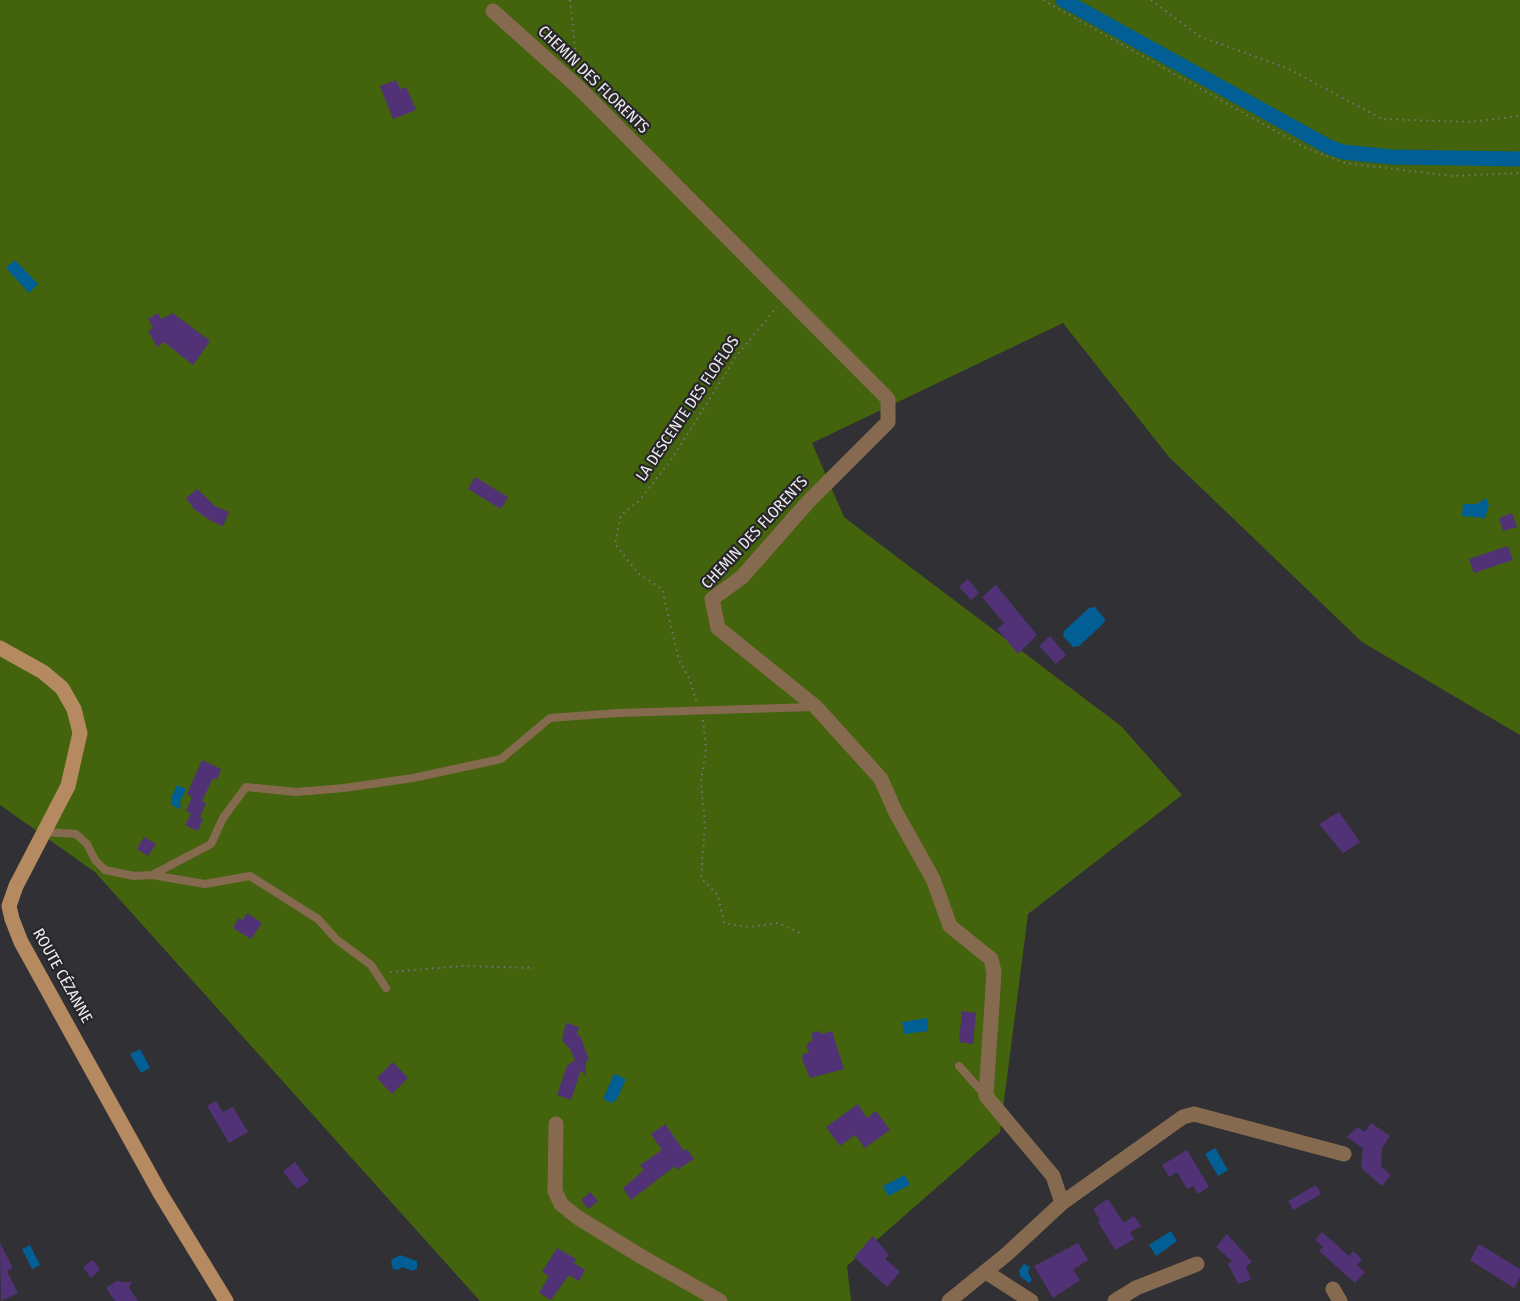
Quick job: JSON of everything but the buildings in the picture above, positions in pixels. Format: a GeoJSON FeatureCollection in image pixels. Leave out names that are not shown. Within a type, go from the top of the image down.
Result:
{"type":"FeatureCollection","features":[{"type":"Feature","properties":{"kind":"street","name":"CHEMIN DES FLORENTS"},"geometry":{"type":"LineString","coordinates":[[493,11],[580,89],[888,399],[888,422],[808,502],[742,577],[712,599],[718,628],[816,707],[881,779],[895,811],[933,879],[950,926],[992,959],[994,972],[986,1096]]}},
{"type":"Feature","properties":{"kind":"street","name":"ROUTE CÉZANNE"},"geometry":{"type":"LineString","coordinates":[[0,648],[43,672],[62,687],[74,709],[80,734],[68,786],[16,886],[9,906],[12,919],[21,942],[160,1193],[226,1301]]}},
{"type":"Feature","properties":{"kind":"street"},"geometry":{"type":"LineString","coordinates":[[986,1096],[1053,1176],[1062,1203]]}},
{"type":"Feature","properties":{"kind":"street"},"geometry":{"type":"LineString","coordinates":[[949,1301],[986,1272],[1062,1203],[1183,1117],[1194,1114],[1344,1154]]}},
{"type":"Feature","properties":{"kind":"street"},"geometry":{"type":"LineString","coordinates":[[556,1124],[555,1191],[561,1204],[577,1217],[642,1257],[720,1301]]}},
{"type":"Feature","properties":{"kind":"street"},"geometry":{"type":"LineString","coordinates":[[1115,1301],[1136,1288],[1197,1264]]}},
{"type":"Feature","properties":{"kind":"street"},"geometry":{"type":"LineString","coordinates":[[986,1272],[1031,1301]]}},
{"type":"Feature","properties":{"kind":"lane"},"geometry":{"type":"LineString","coordinates":[[152,875],[211,844],[223,818],[246,787],[296,792],[413,778],[501,759],[550,718],[816,707]]}},
{"type":"Feature","properties":{"kind":"lane"},"geometry":{"type":"LineString","coordinates":[[45,832],[76,834],[87,844],[95,860],[105,870],[134,876],[152,875],[205,884],[250,876],[318,919],[336,939],[371,965],[386,988]]}},
{"type":"Feature","properties":{"kind":"lane"},"geometry":{"type":"LineString","coordinates":[[959,1066],[986,1096]]}},
{"type":"Feature","properties":{"kind":"path"},"geometry":{"type":"LineString","coordinates":[[570,0],[580,89]]}},
{"type":"Feature","properties":{"kind":"path"},"geometry":{"type":"LineString","coordinates":[[1043,0],[1304,147],[1345,163],[1453,176],[1520,174]]}},
{"type":"Feature","properties":{"kind":"path"},"geometry":{"type":"LineString","coordinates":[[1151,0],[1199,36],[1289,69],[1382,119],[1470,122],[1520,116]]}},
{"type":"Feature","properties":{"kind":"path","name":"LA DESCENTE DES FLOFLOS"},"geometry":{"type":"LineString","coordinates":[[786,295],[738,354],[671,460],[639,501],[621,515],[615,544],[639,574],[662,589],[679,660],[700,710],[706,731],[701,781],[705,825],[700,878],[718,895],[724,923],[748,927],[778,923],[802,934]]}},
{"type":"Feature","properties":{"kind":"path"},"geometry":{"type":"LineString","coordinates":[[371,965],[387,972],[463,966],[534,968]]}},
{"type":"Feature","properties":{"kind":"green space"},"geometry":{"type":"Polygon","coordinates":[[[0,0],[1520,0],[1520,735],[1362,642],[1169,457],[1063,323],[812,443],[844,517],[1121,726],[1182,795],[1028,914],[1000,1132],[847,1266],[851,1301],[480,1301],[95,872],[0,805],[0,0]]]}},
{"type":"Feature","properties":{"kind":"water"},"geometry":{"type":"Polygon","coordinates":[[[15,260],[38,284],[29,293],[6,268],[15,260]]]}},
{"type":"Feature","properties":{"kind":"water"},"geometry":{"type":"Polygon","coordinates":[[[1486,498],[1489,505],[1485,518],[1462,516],[1463,504],[1477,504],[1486,498]]]}},
{"type":"Feature","properties":{"kind":"water"},"geometry":{"type":"Polygon","coordinates":[[[1095,607],[1105,619],[1104,623],[1079,646],[1073,647],[1063,636],[1064,631],[1089,608],[1095,607]]]}},
{"type":"Feature","properties":{"kind":"water"},"geometry":{"type":"Polygon","coordinates":[[[177,785],[186,789],[180,802],[181,809],[171,805],[171,798],[177,785]]]}},
{"type":"Feature","properties":{"kind":"water"},"geometry":{"type":"Polygon","coordinates":[[[927,1018],[928,1031],[904,1034],[902,1022],[927,1018]]]}},
{"type":"Feature","properties":{"kind":"water"},"geometry":{"type":"Polygon","coordinates":[[[140,1049],[150,1068],[141,1073],[130,1054],[140,1049]]]}},
{"type":"Feature","properties":{"kind":"water"},"geometry":{"type":"Polygon","coordinates":[[[614,1074],[626,1079],[617,1099],[611,1103],[603,1099],[614,1074]]]}},
{"type":"Feature","properties":{"kind":"water"},"geometry":{"type":"Polygon","coordinates":[[[1215,1148],[1228,1170],[1218,1176],[1205,1154],[1215,1148]]]}},
{"type":"Feature","properties":{"kind":"water"},"geometry":{"type":"Polygon","coordinates":[[[905,1175],[910,1185],[888,1196],[883,1186],[905,1175]]]}},
{"type":"Feature","properties":{"kind":"water"},"geometry":{"type":"Polygon","coordinates":[[[1171,1231],[1177,1241],[1156,1256],[1149,1245],[1171,1231]]]}},
{"type":"Feature","properties":{"kind":"water"},"geometry":{"type":"Polygon","coordinates":[[[30,1245],[40,1265],[32,1269],[22,1249],[30,1245]]]}},
{"type":"Feature","properties":{"kind":"water"},"geometry":{"type":"Polygon","coordinates":[[[400,1255],[417,1261],[417,1268],[413,1271],[402,1267],[398,1270],[393,1269],[391,1260],[400,1255]]]}},
{"type":"Feature","properties":{"kind":"water"},"geometry":{"type":"Polygon","coordinates":[[[1024,1264],[1030,1267],[1028,1272],[1032,1280],[1029,1283],[1020,1276],[1019,1270],[1024,1264]]]}},
{"type":"Feature","properties":{"kind":"waterway"},"geometry":{"type":"LineString","coordinates":[[1063,0],[1329,147],[1343,152],[1392,157],[1520,159]]}}]}
